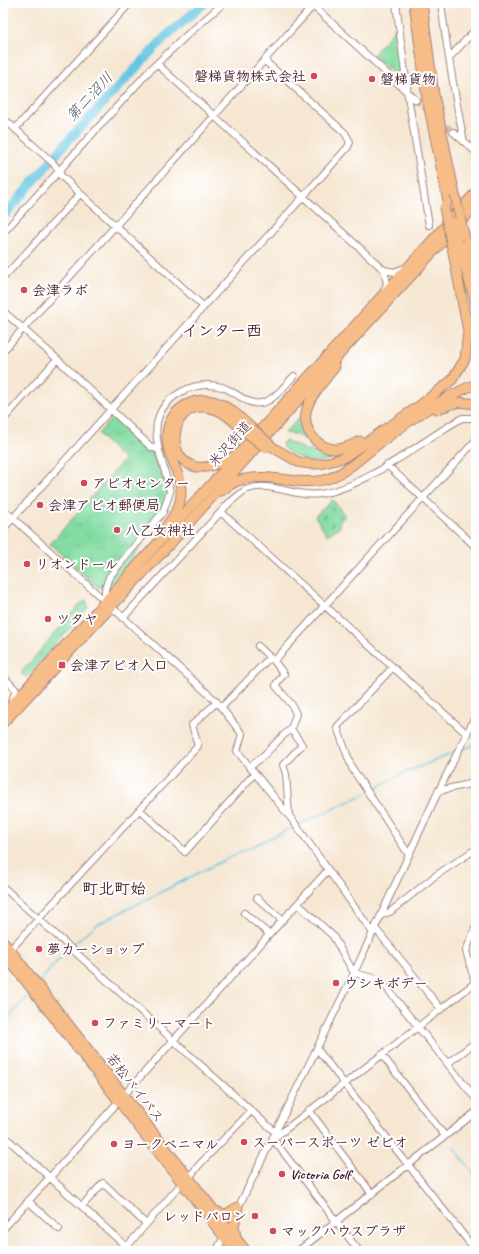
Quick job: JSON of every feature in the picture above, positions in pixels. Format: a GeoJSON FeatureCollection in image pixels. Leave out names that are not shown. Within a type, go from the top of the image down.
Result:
{"type":"FeatureCollection","features":[{"type":"Feature","properties":{"kind":"highway"},"geometry":{"type":"LineString","coordinates":[[414,3],[434,134],[447,206],[476,304]]}},
{"type":"Feature","properties":{"kind":"highway"},"geometry":{"type":"LineString","coordinates":[[420,411],[452,380],[462,367],[467,351],[467,320],[458,241],[455,195],[434,95],[422,3]]}},
{"type":"Feature","properties":{"kind":"highway","name":"米沢街道"},"geometry":{"type":"LineString","coordinates":[[3,723],[108,604],[126,578],[476,192]]}},
{"type":"Feature","properties":{"kind":"highway","name":"米沢街道"},"geometry":{"type":"LineString","coordinates":[[3,714],[213,495],[476,205]]}},
{"type":"Feature","properties":{"kind":"highway"},"geometry":{"type":"LineString","coordinates":[[458,241],[476,277]]}},
{"type":"Feature","properties":{"kind":"highway"},"geometry":{"type":"LineString","coordinates":[[377,439],[343,448],[327,447],[320,445],[312,437],[306,420],[307,409],[314,395],[378,312]]}},
{"type":"Feature","properties":{"kind":"highway"},"geometry":{"type":"LineString","coordinates":[[126,578],[162,532],[180,503],[181,485],[169,451],[167,437],[172,419],[177,411],[184,406],[194,401],[210,400],[226,407],[245,427],[273,451],[298,462],[321,464],[343,458],[476,379]]}},
{"type":"Feature","properties":{"kind":"highway"},"geometry":{"type":"LineString","coordinates":[[420,411],[476,384]]}},
{"type":"Feature","properties":{"kind":"highway"},"geometry":{"type":"LineString","coordinates":[[420,411],[459,402],[476,404]]}},
{"type":"Feature","properties":{"kind":"highway"},"geometry":{"type":"LineString","coordinates":[[245,427],[219,411],[211,408],[197,408],[190,410],[180,420],[174,433],[175,445],[181,457],[187,462],[201,467],[218,464],[233,457],[246,446]]}},
{"type":"Feature","properties":{"kind":"highway"},"geometry":{"type":"LineString","coordinates":[[213,495],[244,479],[260,477],[308,482],[325,479],[351,466],[377,439]]}},
{"type":"Feature","properties":{"kind":"highway","name":"若松バイパス"},"geometry":{"type":"LineString","coordinates":[[3,941],[6,955],[34,986],[186,1181],[235,1251]]}},
{"type":"Feature","properties":{"kind":"highway","name":"若松バイパス"},"geometry":{"type":"LineString","coordinates":[[186,1181],[214,1210],[246,1251]]}},
{"type":"Feature","properties":{"kind":"highway"},"geometry":{"type":"LineString","coordinates":[[214,1210],[219,1213],[226,1214],[238,1207]]}},
{"type":"Feature","properties":{"kind":"highway"},"geometry":{"type":"LineString","coordinates":[[237,1239],[234,1226],[238,1207]]}},
{"type":"Feature","properties":{"kind":"street"},"geometry":{"type":"LineString","coordinates":[[15,129],[130,3]]}},
{"type":"Feature","properties":{"kind":"street"},"geometry":{"type":"LineString","coordinates":[[3,233],[157,64],[224,3]]}},
{"type":"Feature","properties":{"kind":"street"},"geometry":{"type":"LineString","coordinates":[[396,3],[407,92],[429,225]]}},
{"type":"Feature","properties":{"kind":"street"},"geometry":{"type":"LineString","coordinates":[[441,3],[450,57],[452,84],[464,142]]}},
{"type":"Feature","properties":{"kind":"street"},"geometry":{"type":"LineString","coordinates":[[3,351],[265,61],[312,4],[416,100]]}},
{"type":"Feature","properties":{"kind":"street"},"geometry":{"type":"LineString","coordinates":[[450,57],[476,29]]}},
{"type":"Feature","properties":{"kind":"street"},"geometry":{"type":"LineString","coordinates":[[3,529],[345,151],[349,144],[349,140],[345,134],[265,61]]}},
{"type":"Feature","properties":{"kind":"street"},"geometry":{"type":"LineString","coordinates":[[157,64],[384,270],[387,284],[376,303]]}},
{"type":"Feature","properties":{"kind":"street"},"geometry":{"type":"LineString","coordinates":[[3,118],[51,161],[59,172],[80,194],[116,225],[204,307]]}},
{"type":"Feature","properties":{"kind":"street"},"geometry":{"type":"LineString","coordinates":[[453,132],[476,152]]}},
{"type":"Feature","properties":{"kind":"street"},"geometry":{"type":"LineString","coordinates":[[3,278],[80,194]]}},
{"type":"Feature","properties":{"kind":"street"},"geometry":{"type":"LineString","coordinates":[[384,270],[399,272],[427,242],[434,239]]}},
{"type":"Feature","properties":{"kind":"street"},"geometry":{"type":"LineString","coordinates":[[3,311],[57,359],[150,447],[159,450]]}},
{"type":"Feature","properties":{"kind":"street"},"geometry":{"type":"LineString","coordinates":[[3,420],[57,359]]}},
{"type":"Feature","properties":{"kind":"street"},"geometry":{"type":"LineString","coordinates":[[108,604],[105,589],[109,577],[163,512],[168,500],[170,492],[156,434],[159,417],[168,402],[184,391],[203,385],[212,385],[235,393],[253,403],[260,403],[268,401],[294,376]]}},
{"type":"Feature","properties":{"kind":"street"},"geometry":{"type":"LineString","coordinates":[[123,618],[230,502],[247,489],[271,488],[297,493],[319,494],[351,485],[387,465],[462,418],[476,418]]}},
{"type":"Feature","properties":{"kind":"street"},"geometry":{"type":"LineString","coordinates":[[222,707],[325,606],[476,440]]}},
{"type":"Feature","properties":{"kind":"street"},"geometry":{"type":"LineString","coordinates":[[387,465],[476,547]]}},
{"type":"Feature","properties":{"kind":"street"},"geometry":{"type":"LineString","coordinates":[[3,509],[222,707],[242,734],[237,751],[254,774],[300,829],[328,870],[374,931],[441,1009]]}},
{"type":"Feature","properties":{"kind":"street"},"geometry":{"type":"LineString","coordinates":[[221,512],[467,734]]}},
{"type":"Feature","properties":{"kind":"street"},"geometry":{"type":"LineString","coordinates":[[249,767],[269,753],[276,743],[291,729],[296,714],[276,686],[284,674],[272,659],[258,646]]}},
{"type":"Feature","properties":{"kind":"street"},"geometry":{"type":"LineString","coordinates":[[393,667],[337,727],[352,768],[409,855]]}},
{"type":"Feature","properties":{"kind":"street"},"geometry":{"type":"LineString","coordinates":[[3,676],[15,688],[16,694],[3,710]]}},
{"type":"Feature","properties":{"kind":"street"},"geometry":{"type":"LineString","coordinates":[[11,684],[21,686],[33,681]]}},
{"type":"Feature","properties":{"kind":"street"},"geometry":{"type":"LineString","coordinates":[[6,955],[198,746],[192,725],[217,702]]}},
{"type":"Feature","properties":{"kind":"street"},"geometry":{"type":"LineString","coordinates":[[216,1251],[354,973],[438,791],[476,715]]}},
{"type":"Feature","properties":{"kind":"street"},"geometry":{"type":"LineString","coordinates":[[289,815],[286,774],[283,765],[302,745],[291,729]]}},
{"type":"Feature","properties":{"kind":"street"},"geometry":{"type":"LineString","coordinates":[[140,810],[185,852],[254,774]]}},
{"type":"Feature","properties":{"kind":"street"},"geometry":{"type":"LineString","coordinates":[[438,791],[474,783],[476,787]]}},
{"type":"Feature","properties":{"kind":"street"},"geometry":{"type":"LineString","coordinates":[[381,915],[390,912],[435,876],[476,849]]}},
{"type":"Feature","properties":{"kind":"street"},"geometry":{"type":"LineString","coordinates":[[3,1229],[328,870]]}},
{"type":"Feature","properties":{"kind":"street"},"geometry":{"type":"LineString","coordinates":[[3,887],[251,1110],[274,1136],[359,1251]]}},
{"type":"Feature","properties":{"kind":"street"},"geometry":{"type":"LineString","coordinates":[[257,898],[282,920]]}},
{"type":"Feature","properties":{"kind":"street"},"geometry":{"type":"LineString","coordinates":[[298,904],[333,936],[354,973],[377,979],[382,982],[476,1099]]}},
{"type":"Feature","properties":{"kind":"street"},"geometry":{"type":"LineString","coordinates":[[244,913],[269,934]]}},
{"type":"Feature","properties":{"kind":"street"},"geometry":{"type":"LineString","coordinates":[[274,1136],[345,1084],[418,1026],[475,984],[466,951],[476,926]]}},
{"type":"Feature","properties":{"kind":"street"},"geometry":{"type":"LineString","coordinates":[[448,1063],[476,1042]]}},
{"type":"Feature","properties":{"kind":"street"},"geometry":{"type":"LineString","coordinates":[[317,1049],[476,1251]]}},
{"type":"Feature","properties":{"kind":"street"},"geometry":{"type":"LineString","coordinates":[[382,1054],[445,1136]]}},
{"type":"Feature","properties":{"kind":"street"},"geometry":{"type":"LineString","coordinates":[[3,1135],[82,1206],[126,1250],[146,1224],[186,1181],[198,1165],[251,1110]]}},
{"type":"Feature","properties":{"kind":"street"},"geometry":{"type":"LineString","coordinates":[[310,1110],[372,1194]]}},
{"type":"Feature","properties":{"kind":"street"},"geometry":{"type":"LineString","coordinates":[[298,1251],[476,1112]]}},
{"type":"Feature","properties":{"kind":"street"},"geometry":{"type":"LineString","coordinates":[[82,1206],[102,1183],[146,1224]]}},
{"type":"Feature","properties":{"kind":"street"},"geometry":{"type":"LineString","coordinates":[[28,1201],[59,1229]]}},
{"type":"Feature","properties":{"kind":"green space"},"geometry":{"type":"Polygon","coordinates":[[[396,28],[402,81],[373,55],[396,28]]]}},
{"type":"Feature","properties":{"kind":"green space"},"geometry":{"type":"Polygon","coordinates":[[[302,415],[314,444],[295,434],[285,433],[302,415]]]}},
{"type":"Feature","properties":{"kind":"green space"},"geometry":{"type":"Polygon","coordinates":[[[114,416],[155,454],[170,484],[163,516],[131,560],[107,589],[97,587],[50,544],[124,460],[98,434],[114,416]]]}},
{"type":"Feature","properties":{"kind":"green space"},"geometry":{"type":"Polygon","coordinates":[[[287,441],[304,449],[319,453],[349,452],[327,460],[313,462],[307,461],[285,450],[282,443],[287,441]]]}},
{"type":"Feature","properties":{"kind":"green space"},"geometry":{"type":"Polygon","coordinates":[[[333,500],[345,516],[339,522],[340,527],[327,535],[315,516],[333,500]]]}},
{"type":"Feature","properties":{"kind":"green space"},"geometry":{"type":"Polygon","coordinates":[[[86,600],[88,607],[83,614],[27,677],[23,676],[21,673],[80,604],[86,600]]]}},
{"type":"Feature","properties":{"kind":"waterway","name":"第二沼川"},"geometry":{"type":"LineString","coordinates":[[3,217],[67,142],[165,37],[205,3]]}},
{"type":"Feature","properties":{"kind":"waterway"},"geometry":{"type":"LineString","coordinates":[[461,750],[476,744]]}},
{"type":"Feature","properties":{"kind":"waterway"},"geometry":{"type":"LineString","coordinates":[[370,791],[406,772],[456,752]]}},
{"type":"Feature","properties":{"kind":"waterway"},"geometry":{"type":"LineString","coordinates":[[298,825],[367,793]]}},
{"type":"Feature","properties":{"kind":"waterway"},"geometry":{"type":"LineString","coordinates":[[71,946],[96,925],[242,851],[294,827]]}},
{"type":"Feature","properties":{"kind":"waterway"},"geometry":{"type":"LineString","coordinates":[[39,982],[68,949]]}},
{"type":"Feature","properties":{"kind":"waterway"},"geometry":{"type":"LineString","coordinates":[[3,1024],[30,993]]}},
{"type":"Feature","properties":{"kind":"waterway"},"geometry":{"type":"LineString","coordinates":[[454,1148],[476,1176]]}},
{"type":"Feature","properties":{"kind":"tunnel"},"geometry":{"type":"LineString","coordinates":[[416,100],[429,111]]}},
{"type":"Feature","properties":{"kind":"tunnel"},"geometry":{"type":"LineString","coordinates":[[439,120],[453,132]]}},
{"type":"Feature","properties":{"kind":"place","name":"磐梯貨物株式会社"},"geometry":{"type":"Point","coordinates":[314,76]}},
{"type":"Feature","properties":{"kind":"place","name":"磐梯貨物"},"geometry":{"type":"Point","coordinates":[372,79]}},
{"type":"Feature","properties":{"kind":"place","name":"会津ラボ"},"geometry":{"type":"Point","coordinates":[24,290]}},
{"type":"Feature","properties":{"kind":"place","name":"アピオセンター"},"geometry":{"type":"Point","coordinates":[84,483]}},
{"type":"Feature","properties":{"kind":"place","name":"会津アピオ郵便局"},"geometry":{"type":"Point","coordinates":[40,505]}},
{"type":"Feature","properties":{"kind":"place","name":"八乙女神社"},"geometry":{"type":"Point","coordinates":[117,530]}},
{"type":"Feature","properties":{"kind":"place","name":"リオンドール"},"geometry":{"type":"Point","coordinates":[27,564]}},
{"type":"Feature","properties":{"kind":"place","name":"ツタヤ"},"geometry":{"type":"Point","coordinates":[48,619]}},
{"type":"Feature","properties":{"kind":"place","name":"会津アピオ入口"},"geometry":{"type":"Point","coordinates":[62,665]}},
{"type":"Feature","properties":{"kind":"place","name":"夢カーショップ"},"geometry":{"type":"Point","coordinates":[39,949]}},
{"type":"Feature","properties":{"kind":"place","name":"ウシキボデー"},"geometry":{"type":"Point","coordinates":[336,983]}},
{"type":"Feature","properties":{"kind":"place","name":"ファミリーマート"},"geometry":{"type":"Point","coordinates":[95,1023]}},
{"type":"Feature","properties":{"kind":"place","name":"スーパースポーツ ゼビオ"},"geometry":{"type":"Point","coordinates":[244,1142]}},
{"type":"Feature","properties":{"kind":"place","name":"ヨークベニマル"},"geometry":{"type":"Point","coordinates":[114,1144]}},
{"type":"Feature","properties":{"kind":"place","name":"Victoria Golf"},"geometry":{"type":"Point","coordinates":[282,1174]}},
{"type":"Feature","properties":{"kind":"place","name":"レッドバロン"},"geometry":{"type":"Point","coordinates":[255,1216]}},
{"type":"Feature","properties":{"kind":"place","name":"マックハウスプラザ"},"geometry":{"type":"Point","coordinates":[273,1231]}},
{"type":"Feature","properties":{"kind":"district","name":"インター西"},"geometry":{"type":"Point","coordinates":[222,331]}},
{"type":"Feature","properties":{"kind":"district","name":"町北町始"},"geometry":{"type":"Point","coordinates":[114,889]}}]}
